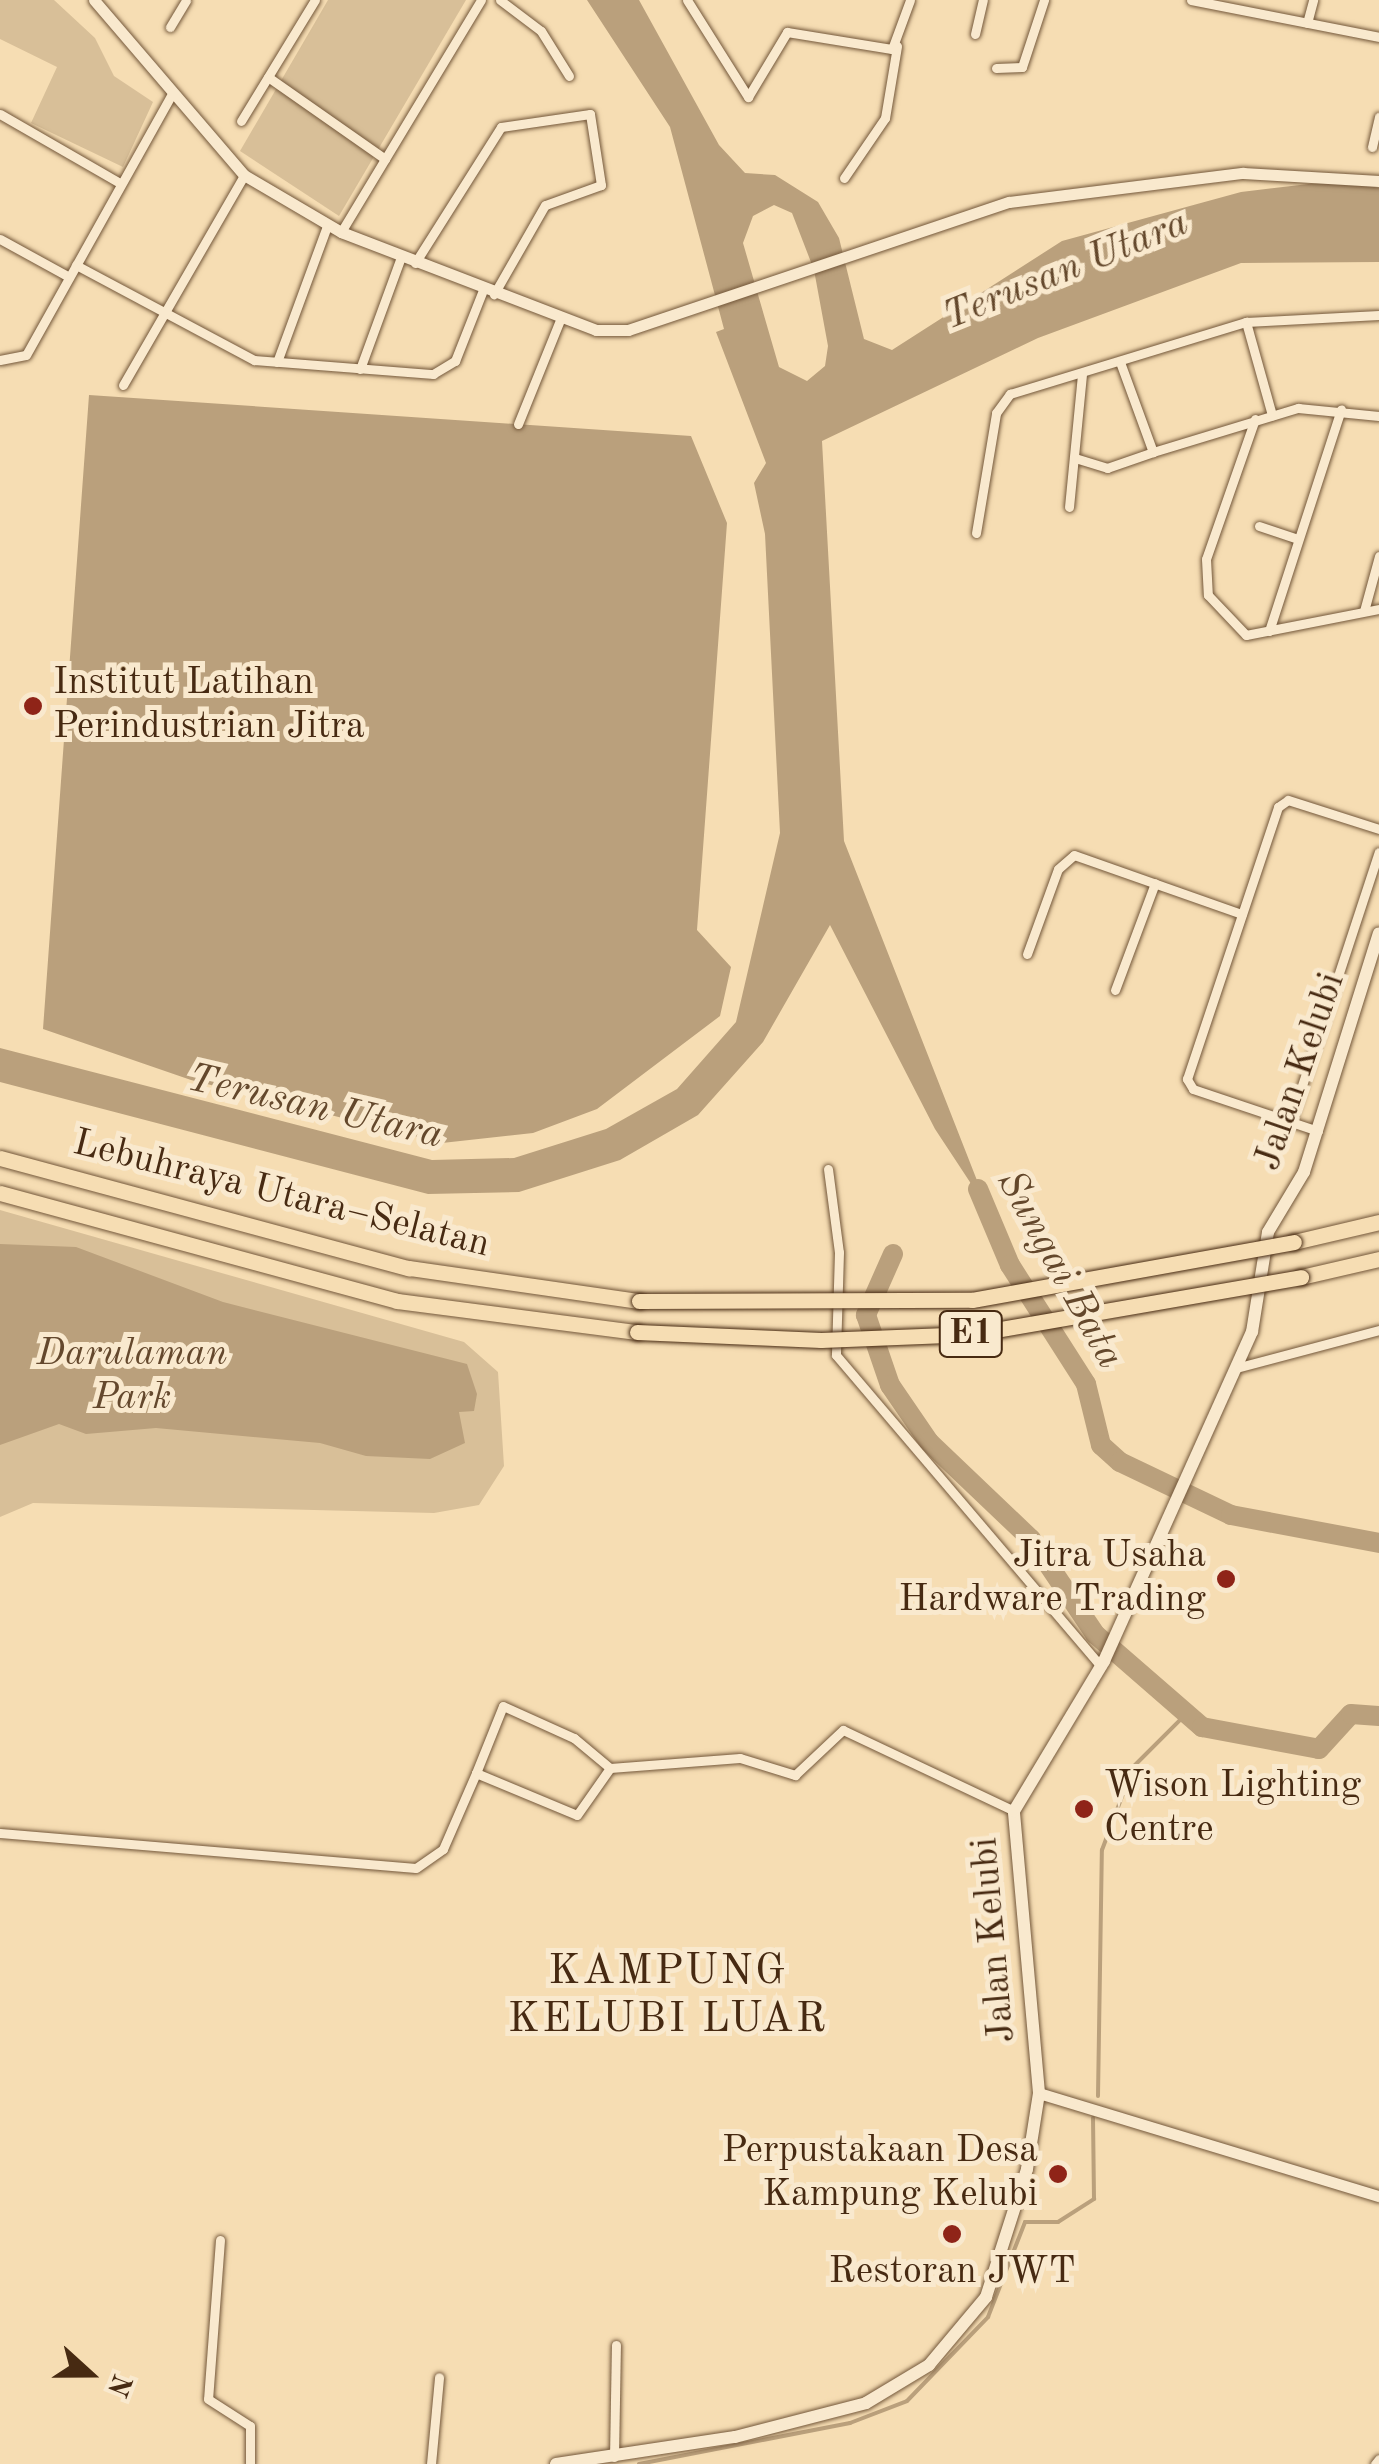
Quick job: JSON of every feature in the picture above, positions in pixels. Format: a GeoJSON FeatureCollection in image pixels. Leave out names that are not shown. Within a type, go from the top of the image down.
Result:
{"type":"FeatureCollection","features":[{"type":"Feature","properties":{"kind":"highway","name":"Lebuhraya Utara–Selatan"},"geometry":{"type":"LineString","coordinates":[[0,1158],[409,1268],[639,1300],[972,1300],[1294,1242],[1379,1222]]}},
{"type":"Feature","properties":{"kind":"highway","name":"Lebuhraya Utara–Selatan"},"geometry":{"type":"LineString","coordinates":[[0,1193],[397,1302],[637,1332],[821,1340],[972,1334],[1300,1277],[1379,1259]]}},
{"type":"Feature","properties":{"kind":"main road","name":"Jalan Kelubi"},"geometry":{"type":"LineString","coordinates":[[556,2464],[830,2415],[929,2365],[986,2297],[1024,2180],[1039,2093],[1014,1811],[1103,1663],[1185,1465],[1263,1300],[1271,1225],[1318,1132],[1379,933]]}},
{"type":"Feature","properties":{"kind":"street"},"geometry":{"type":"LineString","coordinates":[[94,0],[244,174],[326,226],[560,320],[628,330],[702,300],[976,210],[1098,188],[1243,172],[1379,181]]}},
{"type":"Feature","properties":{"kind":"street"},"geometry":{"type":"LineString","coordinates":[[170,26],[186,0]]}},
{"type":"Feature","properties":{"kind":"street"},"geometry":{"type":"LineString","coordinates":[[241,121],[314,0]]}},
{"type":"Feature","properties":{"kind":"street"},"geometry":{"type":"LineString","coordinates":[[341,232],[481,0]]}},
{"type":"Feature","properties":{"kind":"street"},"geometry":{"type":"LineString","coordinates":[[500,0],[541,31],[569,76]]}},
{"type":"Feature","properties":{"kind":"street"},"geometry":{"type":"LineString","coordinates":[[688,0],[748,97],[794,29],[897,46]]}},
{"type":"Feature","properties":{"kind":"street"},"geometry":{"type":"LineString","coordinates":[[844,178],[885,118],[897,46],[910,0]]}},
{"type":"Feature","properties":{"kind":"street"},"geometry":{"type":"LineString","coordinates":[[976,34],[983,0]]}},
{"type":"Feature","properties":{"kind":"street"},"geometry":{"type":"LineString","coordinates":[[996,68],[1022,67],[1044,0]]}},
{"type":"Feature","properties":{"kind":"street"},"geometry":{"type":"LineString","coordinates":[[1190,0],[1379,37]]}},
{"type":"Feature","properties":{"kind":"street"},"geometry":{"type":"LineString","coordinates":[[1307,23],[1313,0]]}},
{"type":"Feature","properties":{"kind":"street"},"geometry":{"type":"LineString","coordinates":[[268,77],[385,159]]}},
{"type":"Feature","properties":{"kind":"street"},"geometry":{"type":"LineString","coordinates":[[0,360],[26,355],[172,94]]}},
{"type":"Feature","properties":{"kind":"street"},"geometry":{"type":"LineString","coordinates":[[76,265],[234,352],[277,362],[448,372],[488,292],[545,205],[602,185],[590,114],[500,126],[416,263]]}},
{"type":"Feature","properties":{"kind":"street"},"geometry":{"type":"LineString","coordinates":[[0,115],[120,183]]}},
{"type":"Feature","properties":{"kind":"street"},"geometry":{"type":"LineString","coordinates":[[1372,146],[1379,117]]}},
{"type":"Feature","properties":{"kind":"street"},"geometry":{"type":"LineString","coordinates":[[124,385],[244,174]]}},
{"type":"Feature","properties":{"kind":"street"},"geometry":{"type":"LineString","coordinates":[[277,362],[326,226]]}},
{"type":"Feature","properties":{"kind":"street"},"geometry":{"type":"LineString","coordinates":[[0,239],[69,278]]}},
{"type":"Feature","properties":{"kind":"street"},"geometry":{"type":"LineString","coordinates":[[360,369],[401,257]]}},
{"type":"Feature","properties":{"kind":"street"},"geometry":{"type":"LineString","coordinates":[[976,533],[1000,402],[1246,322],[1379,315]]}},
{"type":"Feature","properties":{"kind":"street"},"geometry":{"type":"LineString","coordinates":[[518,424],[560,320]]}},
{"type":"Feature","properties":{"kind":"street"},"geometry":{"type":"LineString","coordinates":[[1246,322],[1272,414]]}},
{"type":"Feature","properties":{"kind":"street"},"geometry":{"type":"LineString","coordinates":[[1120,362],[1153,452]]}},
{"type":"Feature","properties":{"kind":"street"},"geometry":{"type":"LineString","coordinates":[[1069,507],[1082,374]]}},
{"type":"Feature","properties":{"kind":"street"},"geometry":{"type":"LineString","coordinates":[[1268,632],[1340,409]]}},
{"type":"Feature","properties":{"kind":"street"},"geometry":{"type":"LineString","coordinates":[[1075,458],[1107,468],[1272,414],[1340,409],[1379,416]]}},
{"type":"Feature","properties":{"kind":"street"},"geometry":{"type":"LineString","coordinates":[[1256,419],[1204,580],[1241,632],[1268,632],[1379,609]]}},
{"type":"Feature","properties":{"kind":"street"},"geometry":{"type":"LineString","coordinates":[[1259,526],[1298,539]]}},
{"type":"Feature","properties":{"kind":"street"},"geometry":{"type":"LineString","coordinates":[[1364,610],[1379,556]]}},
{"type":"Feature","properties":{"kind":"street"},"geometry":{"type":"LineString","coordinates":[[1318,1132],[1188,1086],[1282,801],[1379,829]]}},
{"type":"Feature","properties":{"kind":"street"},"geometry":{"type":"LineString","coordinates":[[1290,1122],[1379,852]]}},
{"type":"Feature","properties":{"kind":"street"},"geometry":{"type":"LineString","coordinates":[[1026,954],[1065,858],[1155,883],[1242,914]]}},
{"type":"Feature","properties":{"kind":"street"},"geometry":{"type":"LineString","coordinates":[[1115,990],[1155,883]]}},
{"type":"Feature","properties":{"kind":"street"},"geometry":{"type":"LineString","coordinates":[[828,1169],[839,1252],[836,1354],[1103,1663]]}},
{"type":"Feature","properties":{"kind":"street"},"geometry":{"type":"LineString","coordinates":[[1233,1369],[1379,1330]]}},
{"type":"Feature","properties":{"kind":"street"},"geometry":{"type":"LineString","coordinates":[[0,1834],[416,1868],[443,1850],[503,1706],[574,1738],[610,1768],[740,1758],[795,1775],[843,1730],[1014,1811]]}},
{"type":"Feature","properties":{"kind":"street"},"geometry":{"type":"LineString","coordinates":[[476,1774],[577,1815],[610,1768]]}},
{"type":"Feature","properties":{"kind":"street"},"geometry":{"type":"LineString","coordinates":[[1039,2093],[1379,2196]]}},
{"type":"Feature","properties":{"kind":"street"},"geometry":{"type":"LineString","coordinates":[[220,2240],[208,2399],[250,2426],[250,2464]]}},
{"type":"Feature","properties":{"kind":"street"},"geometry":{"type":"LineString","coordinates":[[614,2456],[616,2345]]}},
{"type":"Feature","properties":{"kind":"street"},"geometry":{"type":"LineString","coordinates":[[432,2464],[439,2376]]}},
{"type":"Feature","properties":{"kind":"green space"},"geometry":{"type":"Polygon","coordinates":[[[0,0],[54,0],[95,38],[114,76],[153,102],[123,167],[31,123],[57,67],[0,39],[0,0]]]}},
{"type":"Feature","properties":{"kind":"green space"},"geometry":{"type":"Polygon","coordinates":[[[328,0],[466,0],[339,216],[240,151],[328,0]]]}},
{"type":"Feature","properties":{"kind":"green space","name":"Darulaman Park"},"geometry":{"type":"Polygon","coordinates":[[[0,1210],[464,1342],[498,1372],[504,1466],[479,1505],[434,1513],[33,1503],[0,1517],[0,1210]]]}},
{"type":"Feature","properties":{"kind":"water","name":"Terusan Utara"},"geometry":{"type":"Polygon","coordinates":[[[587,0],[639,0],[719,145],[745,173],[775,175],[818,202],[839,238],[864,339],[892,350],[1062,241],[1241,192],[1343,180],[1379,188],[1379,262],[1241,263],[1038,338],[822,441],[844,841],[989,1211],[935,1129],[830,925],[763,1042],[698,1115],[620,1160],[519,1192],[428,1194],[0,1082],[0,1048],[432,1160],[514,1158],[606,1129],[677,1089],[736,1022],[780,833],[765,534],[754,483],[766,463],[716,332],[724,329],[670,127],[587,0]],[[774,205],[753,216],[743,243],[779,367],[807,381],[825,366],[828,346],[814,270],[792,213],[774,205]]]}},
{"type":"Feature","properties":{"kind":"water","name":"Terusan Utara"},"geometry":{"type":"Polygon","coordinates":[[[89,395],[691,436],[727,523],[697,930],[731,967],[720,1016],[597,1109],[533,1133],[442,1143],[191,1080],[43,1029],[89,395]]]}},
{"type":"Feature","properties":{"kind":"water"},"geometry":{"type":"Polygon","coordinates":[[[0,1244],[76,1247],[223,1302],[467,1364],[477,1394],[474,1411],[459,1412],[465,1443],[430,1459],[366,1456],[320,1443],[156,1428],[86,1434],[59,1424],[0,1445],[0,1244]]]}},
{"type":"Feature","properties":{"kind":"waterway","name":"Sungai Bata"},"geometry":{"type":"LineString","coordinates":[[978,1189],[1010,1265],[1086,1384],[1101,1445],[1120,1462],[1231,1515],[1379,1543]]}},
{"type":"Feature","properties":{"kind":"waterway"},"geometry":{"type":"LineString","coordinates":[[893,1254],[866,1315],[890,1385],[929,1442],[1031,1539],[1095,1634],[1202,1727],[1319,1749],[1351,1714],[1379,1716]]}},
{"type":"Feature","properties":{"kind":"waterway"},"geometry":{"type":"LineString","coordinates":[[1098,2096],[1102,1850],[1133,1767],[1184,1716]]}},
{"type":"Feature","properties":{"kind":"waterway"},"geometry":{"type":"LineString","coordinates":[[639,2464],[850,2423],[907,2401],[988,2317],[1025,2222],[1058,2222],[1094,2199],[1093,2118]]}},
{"type":"Feature","properties":{"kind":"place","name":"Institut Latihan Perindustrian Jitra"},"geometry":{"type":"Point","coordinates":[33,706]}},
{"type":"Feature","properties":{"kind":"place","name":"Jitra Usaha Hardware Trading"},"geometry":{"type":"Point","coordinates":[1226,1579]}},
{"type":"Feature","properties":{"kind":"place","name":"Wison Lighting Centre"},"geometry":{"type":"Point","coordinates":[1084,1809]}},
{"type":"Feature","properties":{"kind":"place","name":"Perpustakaan Desa Kampung Kelubi"},"geometry":{"type":"Point","coordinates":[1058,2174]}},
{"type":"Feature","properties":{"kind":"place","name":"Restoran JWT"},"geometry":{"type":"Point","coordinates":[952,2234]}},
{"type":"Feature","properties":{"kind":"district","name":"KAMPUNG KELUBI LUAR"},"geometry":{"type":"Point","coordinates":[668,1996]}}]}
